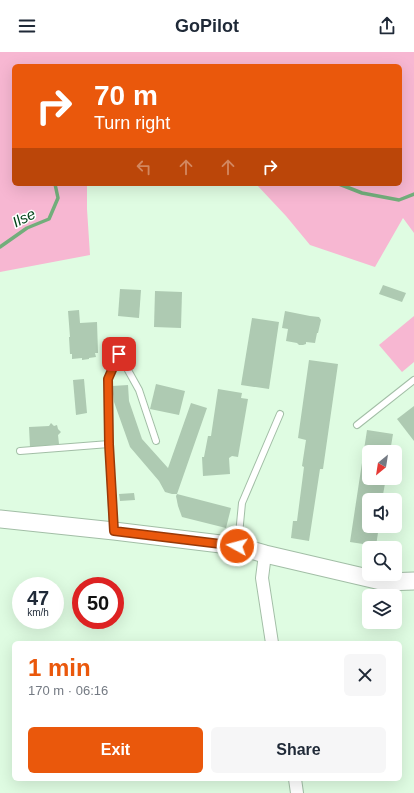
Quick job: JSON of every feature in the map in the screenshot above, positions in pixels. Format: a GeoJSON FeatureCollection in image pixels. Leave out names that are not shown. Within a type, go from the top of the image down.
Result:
{"type":"FeatureCollection","features":[{"type":"Feature","properties":{"kind":"main road"},"geometry":{"type":"LineString","coordinates":[[0,519],[237,546],[385,582],[414,581]]}},
{"type":"Feature","properties":{"kind":"street"},"geometry":{"type":"LineString","coordinates":[[265,554],[262,578],[272,641]]}},
{"type":"Feature","properties":{"kind":"street"},"geometry":{"type":"LineString","coordinates":[[295,781],[297,793]]}},
{"type":"Feature","properties":{"kind":"lane"},"geometry":{"type":"LineString","coordinates":[[114,531],[109,444],[108,379],[119,354],[139,390],[156,441]]}},
{"type":"Feature","properties":{"kind":"lane"},"geometry":{"type":"LineString","coordinates":[[357,425],[414,380]]}},
{"type":"Feature","properties":{"kind":"lane"},"geometry":{"type":"LineString","coordinates":[[237,546],[242,503],[280,414]]}},
{"type":"Feature","properties":{"kind":"lane"},"geometry":{"type":"LineString","coordinates":[[20,451],[109,444]]}},
{"type":"Feature","properties":{"kind":"shaded area"},"geometry":{"type":"Polygon","coordinates":[[[0,52],[414,52],[414,233],[403,218],[375,267],[310,245],[286,216],[258,186],[402,186],[402,64],[12,64],[12,186],[87,186],[90,255],[0,272],[0,52]]]}},
{"type":"Feature","properties":{"kind":"shaded area"},"geometry":{"type":"Polygon","coordinates":[[[414,316],[414,362],[402,372],[379,345],[414,316]]]}},
{"type":"Feature","properties":{"kind":"building"},"geometry":{"type":"Polygon","coordinates":[[[383,285],[406,293],[402,302],[379,294],[383,285]]]}},
{"type":"Feature","properties":{"kind":"building"},"geometry":{"type":"Polygon","coordinates":[[[120,289],[141,290],[139,318],[118,316],[120,289]]]}},
{"type":"Feature","properties":{"kind":"building"},"geometry":{"type":"Polygon","coordinates":[[[155,291],[182,292],[181,328],[154,327],[155,291]]]}},
{"type":"Feature","properties":{"kind":"building"},"geometry":{"type":"Polygon","coordinates":[[[79,310],[80,323],[97,322],[98,353],[95,353],[96,357],[82,360],[82,358],[72,359],[72,354],[70,354],[68,311],[79,310]]]}},
{"type":"Feature","properties":{"kind":"building"},"geometry":{"type":"Polygon","coordinates":[[[285,311],[319,317],[321,320],[315,343],[306,342],[306,344],[299,345],[297,343],[286,341],[288,329],[282,328],[285,311]]]}},
{"type":"Feature","properties":{"kind":"building"},"geometry":{"type":"Polygon","coordinates":[[[252,318],[279,322],[269,389],[241,385],[252,318]]]}},
{"type":"Feature","properties":{"kind":"building"},"geometry":{"type":"Polygon","coordinates":[[[309,360],[338,364],[323,469],[320,469],[309,541],[291,538],[293,521],[297,521],[304,467],[302,466],[306,440],[298,438],[309,360]]]}},
{"type":"Feature","properties":{"kind":"building"},"geometry":{"type":"Polygon","coordinates":[[[84,379],[87,413],[76,415],[73,380],[84,379]]]}},
{"type":"Feature","properties":{"kind":"building"},"geometry":{"type":"Polygon","coordinates":[[[156,384],[185,391],[179,415],[150,409],[156,384]]]}},
{"type":"Feature","properties":{"kind":"building"},"geometry":{"type":"Polygon","coordinates":[[[128,385],[129,401],[142,439],[168,468],[191,403],[207,408],[177,494],[165,492],[159,481],[130,447],[114,402],[112,386],[128,385]]]}},
{"type":"Feature","properties":{"kind":"building"},"geometry":{"type":"Polygon","coordinates":[[[218,389],[242,393],[241,398],[248,399],[238,457],[232,456],[229,458],[230,474],[203,476],[202,457],[204,457],[208,436],[211,436],[218,389]]]}},
{"type":"Feature","properties":{"kind":"building"},"geometry":{"type":"Polygon","coordinates":[[[414,406],[414,441],[397,419],[414,406]]]}},
{"type":"Feature","properties":{"kind":"building"},"geometry":{"type":"Polygon","coordinates":[[[51,423],[54,426],[57,425],[61,432],[58,435],[59,444],[30,447],[29,427],[49,426],[51,423]]]}},
{"type":"Feature","properties":{"kind":"building"},"geometry":{"type":"Polygon","coordinates":[[[367,430],[393,434],[391,445],[365,445],[367,430]]]}},
{"type":"Feature","properties":{"kind":"building"},"geometry":{"type":"Polygon","coordinates":[[[362,463],[362,485],[385,485],[383,493],[362,493],[362,533],[378,533],[377,541],[362,541],[362,544],[350,542],[362,463]]]}},
{"type":"Feature","properties":{"kind":"building"},"geometry":{"type":"Polygon","coordinates":[[[134,493],[135,500],[120,501],[119,494],[134,493]]]}},
{"type":"Feature","properties":{"kind":"building"},"geometry":{"type":"Polygon","coordinates":[[[177,494],[231,508],[226,528],[182,517],[178,506],[177,494]]]}},
{"type":"Feature","properties":{"kind":"waterway","name":"Ilse"},"geometry":{"type":"LineString","coordinates":[[0,247],[27,228],[49,219],[58,198],[55,186]]}},
{"type":"Feature","properties":{"kind":"waterway","name":"Ilse"},"geometry":{"type":"LineString","coordinates":[[344,186],[362,193],[399,200],[414,194]]}},
{"type":"Feature","properties":{"kind":"route"},"geometry":{"type":"LineString","coordinates":[[119,354],[108,379],[109,444],[114,531],[237,546]]}}]}
